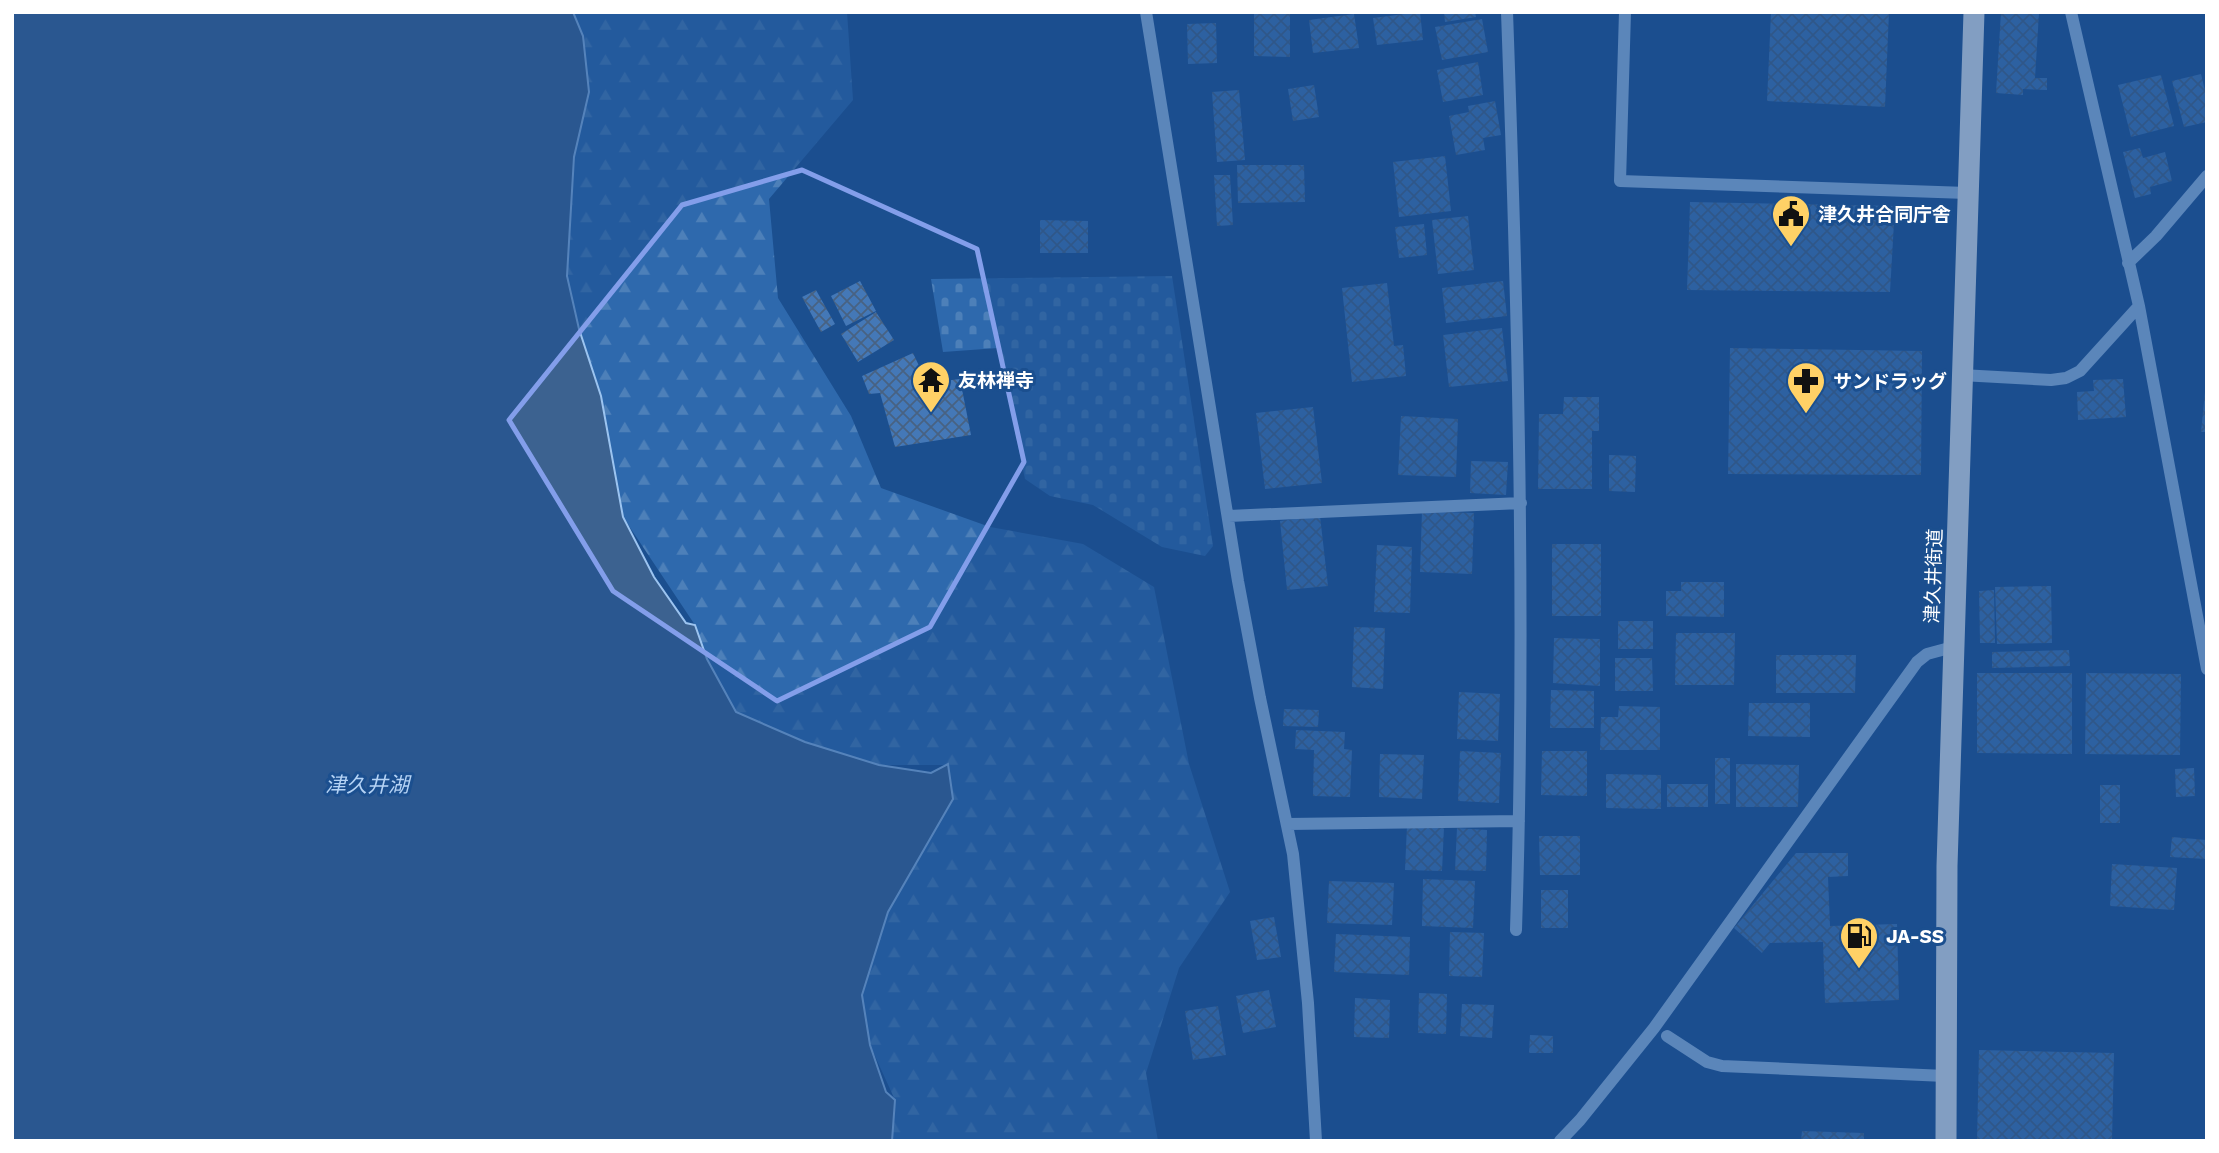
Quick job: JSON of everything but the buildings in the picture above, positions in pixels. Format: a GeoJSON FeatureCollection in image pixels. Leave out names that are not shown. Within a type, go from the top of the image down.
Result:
{"type":"FeatureCollection","features":[{"type":"Feature","properties":{"kind":"highway","name":"津久井街道"},"geometry":{"type":"LineString","coordinates":[[1946,1141],[1947,891],[1953,648],[1974,12]]}},
{"type":"Feature","properties":{"kind":"street"},"geometry":{"type":"LineString","coordinates":[[1146,12],[1260,698],[1288,824],[1299,903],[1308,1003],[1316,1141]]}},
{"type":"Feature","properties":{"kind":"street"},"geometry":{"type":"LineString","coordinates":[[1507,12],[1521,503],[1520,821],[1516,930]]}},
{"type":"Feature","properties":{"kind":"street"},"geometry":{"type":"LineString","coordinates":[[1625,12],[1620,181],[1967,193]]}},
{"type":"Feature","properties":{"kind":"street"},"geometry":{"type":"LineString","coordinates":[[2071,12],[2138,306],[2207,669]]}},
{"type":"Feature","properties":{"kind":"street"},"geometry":{"type":"LineString","coordinates":[[2128,263],[2207,176]]}},
{"type":"Feature","properties":{"kind":"street"},"geometry":{"type":"LineString","coordinates":[[1961,375],[2051,380],[2066,378],[2080,371],[2138,306]]}},
{"type":"Feature","properties":{"kind":"street"},"geometry":{"type":"LineString","coordinates":[[1229,516],[1521,503]]}},
{"type":"Feature","properties":{"kind":"street"},"geometry":{"type":"LineString","coordinates":[[1560,1141],[1654,1028],[1917,662],[1927,654],[1953,648]]}},
{"type":"Feature","properties":{"kind":"street"},"geometry":{"type":"LineString","coordinates":[[1288,824],[1520,821]]}},
{"type":"Feature","properties":{"kind":"street"},"geometry":{"type":"LineString","coordinates":[[1667,1035],[1707,1062],[1722,1066],[1945,1076]]}},
{"type":"Feature","properties":{"kind":"highlighted area"},"geometry":{"type":"Polygon","coordinates":[[[802,170],[977,249],[1024,462],[930,627],[777,701],[613,591],[509,420],[682,205],[802,170]]]}},
{"type":"Feature","properties":{"kind":"green space"},"geometry":{"type":"Polygon","coordinates":[[[573,12],[847,12],[853,100],[769,199],[778,298],[851,416],[881,488],[990,527],[1083,544],[1154,587],[1189,764],[1230,892],[1179,968],[1146,1073],[1158,1141],[886,1141],[895,1100],[870,1045],[862,995],[888,912],[953,799],[948,765],[879,765],[805,742],[736,712],[707,659],[695,625],[623,517],[567,275],[583,36],[573,12]]]}},
{"type":"Feature","properties":{"kind":"green space"},"geometry":{"type":"Polygon","coordinates":[[[1172,276],[1213,546],[1205,556],[1162,547],[1093,505],[1050,496],[1025,479],[998,348],[943,352],[931,279],[1172,276]]]}},
{"type":"Feature","properties":{"kind":"water","name":"津久井湖"},"geometry":{"type":"Polygon","coordinates":[[[12,12],[573,12],[583,36],[589,92],[574,157],[567,276],[579,329],[601,396],[623,517],[654,577],[686,623],[695,625],[707,659],[736,712],[805,742],[879,765],[931,773],[948,764],[953,799],[888,912],[862,995],[870,1045],[886,1092],[895,1100],[892,1141],[12,1141],[12,12]]]}},
{"type":"Feature","properties":{"kind":"place","name":"津久井合同庁舎"},"geometry":{"type":"Point","coordinates":[1791,248]}},
{"type":"Feature","properties":{"kind":"place","name":"友林禅寺"},"geometry":{"type":"Point","coordinates":[931,414]}},
{"type":"Feature","properties":{"kind":"place","name":"サンドラッグ"},"geometry":{"type":"Point","coordinates":[1806,415]}},
{"type":"Feature","properties":{"kind":"place","name":"JA-SS"},"geometry":{"type":"Point","coordinates":[1859,970]}}]}
